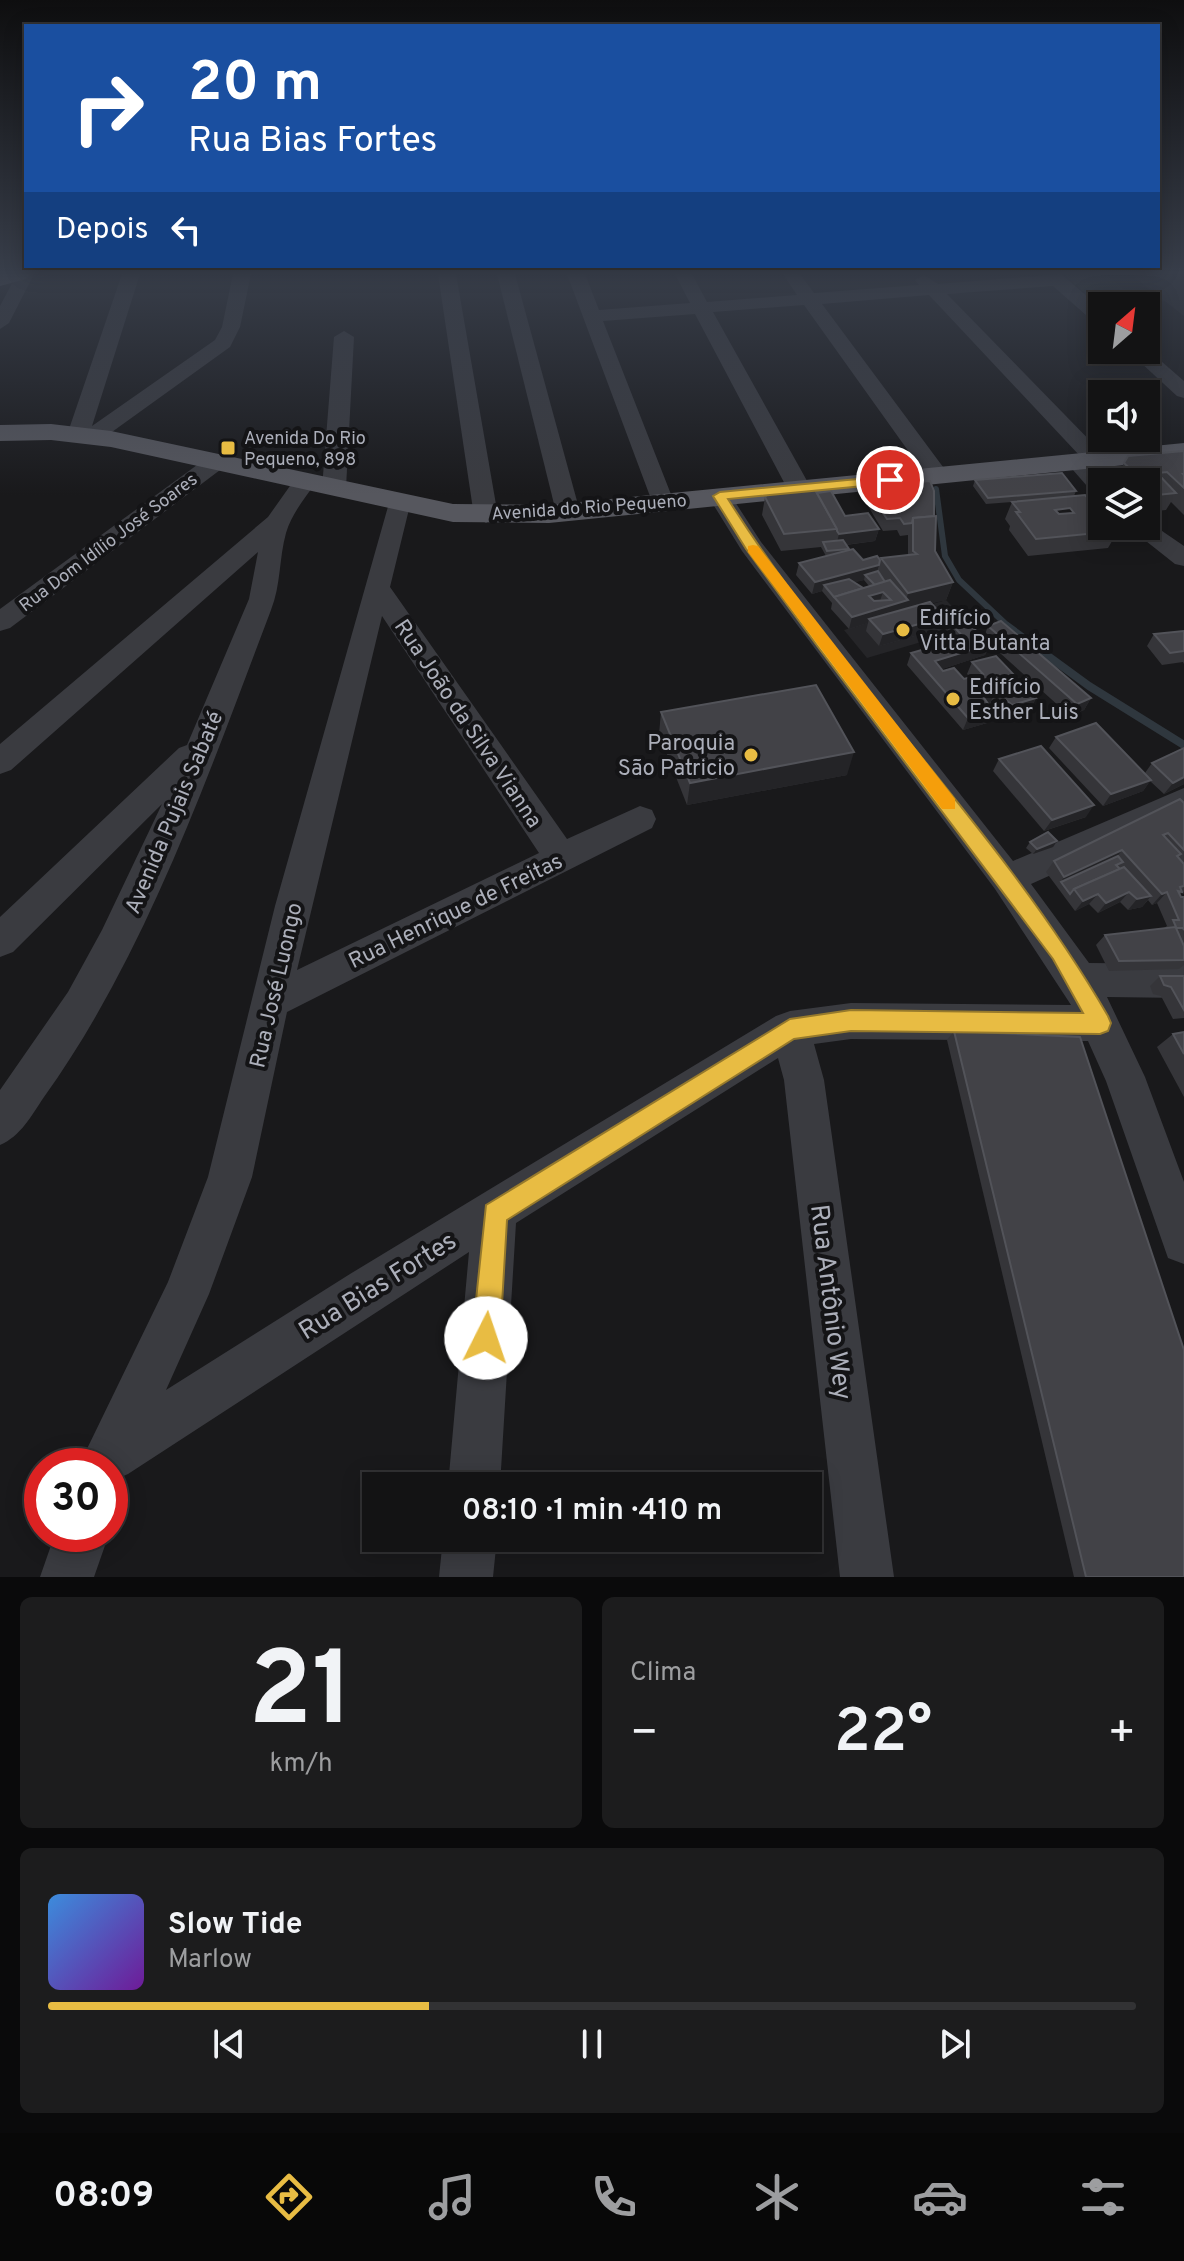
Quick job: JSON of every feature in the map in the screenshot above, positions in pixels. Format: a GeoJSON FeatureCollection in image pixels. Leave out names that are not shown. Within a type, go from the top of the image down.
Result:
{"type":"FeatureCollection","features":[{"type":"Feature","properties":{"kind":"main road","name":"Avenida do Rio Pequeno"},"geometry":{"type":"LineString","coordinates":[[7,437],[84,436],[486,516],[568,512],[1184,451]]}},
{"type":"Feature","properties":{"kind":"street"},"geometry":{"type":"LineString","coordinates":[[84,436],[110,348]]}},
{"type":"Feature","properties":{"kind":"street"},"geometry":{"type":"LineString","coordinates":[[84,436],[216,348]]}},
{"type":"Feature","properties":{"kind":"street"},"geometry":{"type":"LineString","coordinates":[[320,485],[342,348]]}},
{"type":"Feature","properties":{"kind":"street"},"geometry":{"type":"LineString","coordinates":[[459,348],[486,516]]}},
{"type":"Feature","properties":{"kind":"street"},"geometry":{"type":"LineString","coordinates":[[525,348],[568,512]]}},
{"type":"Feature","properties":{"kind":"street"},"geometry":{"type":"LineString","coordinates":[[604,348],[662,502]]}},
{"type":"Feature","properties":{"kind":"street"},"geometry":{"type":"LineString","coordinates":[[723,348],[799,488]]}},
{"type":"Feature","properties":{"kind":"street"},"geometry":{"type":"LineString","coordinates":[[844,348],[937,475]]}},
{"type":"Feature","properties":{"kind":"street"},"geometry":{"type":"LineString","coordinates":[[985,348],[1090,468]]}},
{"type":"Feature","properties":{"kind":"street"},"geometry":{"type":"LineString","coordinates":[[1153,364],[1184,392]]}},
{"type":"Feature","properties":{"kind":"street","name":"Rua Dom Idílio José Soares"},"geometry":{"type":"LineString","coordinates":[[0,622],[216,462]]}},
{"type":"Feature","properties":{"kind":"street","name":"Avenida Pujais Sabaté"},"geometry":{"type":"LineString","coordinates":[[0,1124],[97,979],[134,907],[199,746],[267,591],[277,522],[320,485]]}},
{"type":"Feature","properties":{"kind":"street"},"geometry":{"type":"LineString","coordinates":[[720,496],[751,546],[823,644],[1007,879],[1079,980],[1174,1192],[1184,1242]]}},
{"type":"Feature","properties":{"kind":"street","name":"Rua José Luongo"},"geometry":{"type":"LineString","coordinates":[[114,1448],[186,1294],[230,1177],[270,1002],[399,501]]}},
{"type":"Feature","properties":{"kind":"street"},"geometry":{"type":"LineString","coordinates":[[0,762],[277,522]]}},
{"type":"Feature","properties":{"kind":"street"},"geometry":{"type":"LineString","coordinates":[[1159,540],[1184,558]]}},
{"type":"Feature","properties":{"kind":"street","name":"Rua João da Silva Vianna"},"geometry":{"type":"LineString","coordinates":[[377,588],[561,858]]}},
{"type":"Feature","properties":{"kind":"street"},"geometry":{"type":"LineString","coordinates":[[0,941],[199,746]]}},
{"type":"Feature","properties":{"kind":"street"},"geometry":{"type":"LineString","coordinates":[[1007,879],[1184,801]]}},
{"type":"Feature","properties":{"kind":"street","name":"Rua Henrique de Freitas"},"geometry":{"type":"LineString","coordinates":[[270,1002],[640,819]]}},
{"type":"Feature","properties":{"kind":"street"},"geometry":{"type":"LineString","coordinates":[[1079,980],[1184,981]]}},
{"type":"Feature","properties":{"kind":"street","name":"Rua Bias Fortes"},"geometry":{"type":"LineString","coordinates":[[126,1448],[366,1290],[790,1029],[851,1021],[1100,1023]]}},
{"type":"Feature","properties":{"kind":"street","name":"Rua Antônio Wey"},"geometry":{"type":"LineString","coordinates":[[790,1029],[804,1080],[867,1577]]}},
{"type":"Feature","properties":{"kind":"street"},"geometry":{"type":"LineString","coordinates":[[475,1472],[494,1214]]}},
{"type":"Feature","properties":{"kind":"street"},"geometry":{"type":"LineString","coordinates":[[67,1577],[76,1552]]}},
{"type":"Feature","properties":{"kind":"street"},"geometry":{"type":"LineString","coordinates":[[466,1577],[469,1552]]}},
{"type":"Feature","properties":{"kind":"shaded area"},"geometry":{"type":"Polygon","coordinates":[[[946,600],[972,627],[867,658],[844,630],[946,600]]]}},
{"type":"Feature","properties":{"kind":"building"},"geometry":{"type":"Polygon","coordinates":[[[1184,451],[1184,488],[1167,472],[1160,473],[1160,468],[1129,468],[1124,463],[1128,456],[1184,451]]]}},
{"type":"Feature","properties":{"kind":"building"},"geometry":{"type":"Polygon","coordinates":[[[1062,473],[1076,491],[988,498],[975,480],[1062,473]]]}},
{"type":"Feature","properties":{"kind":"building"},"geometry":{"type":"Polygon","coordinates":[[[1160,476],[1176,493],[1160,495],[1160,476]]]}},
{"type":"Feature","properties":{"kind":"building"},"geometry":{"type":"Polygon","coordinates":[[[930,481],[934,491],[934,516],[913,518],[912,523],[904,524],[900,518],[887,519],[871,495],[887,493],[882,486],[930,481]]]}},
{"type":"Feature","properties":{"kind":"building"},"geometry":{"type":"Polygon","coordinates":[[[814,488],[837,529],[784,534],[765,497],[770,492],[814,488]]]}},
{"type":"Feature","properties":{"kind":"building"},"geometry":{"type":"Polygon","coordinates":[[[831,491],[845,516],[868,513],[879,529],[839,534],[817,493],[831,491]]]}},
{"type":"Feature","properties":{"kind":"building"},"geometry":{"type":"Polygon","coordinates":[[[1085,495],[1088,498],[1088,534],[1036,539],[1016,512],[1020,512],[1012,502],[1085,495]],[[1070,508],[1055,510],[1059,514],[1074,513],[1070,508]]]}},
{"type":"Feature","properties":{"kind":"building"},"geometry":{"type":"Polygon","coordinates":[[[936,516],[935,551],[953,582],[908,593],[881,558],[917,554],[913,551],[913,518],[936,516]]]}},
{"type":"Feature","properties":{"kind":"building"},"geometry":{"type":"Polygon","coordinates":[[[843,540],[849,549],[827,551],[823,542],[843,540]]]}},
{"type":"Feature","properties":{"kind":"building"},"geometry":{"type":"Polygon","coordinates":[[[853,549],[863,560],[877,556],[879,565],[815,582],[799,563],[853,549]]]}},
{"type":"Feature","properties":{"kind":"building"},"geometry":{"type":"Polygon","coordinates":[[[878,571],[885,582],[875,585],[865,575],[878,571]]]}},
{"type":"Feature","properties":{"kind":"building"},"geometry":{"type":"Polygon","coordinates":[[[849,579],[863,588],[834,597],[824,585],[849,579]]]}},
{"type":"Feature","properties":{"kind":"building"},"geometry":{"type":"Polygon","coordinates":[[[890,580],[908,600],[852,617],[834,597],[890,580]],[[883,592],[869,596],[874,601],[891,600],[883,592]]]}},
{"type":"Feature","properties":{"kind":"building"},"geometry":{"type":"Polygon","coordinates":[[[930,602],[944,617],[883,634],[869,619],[930,602]]]}},
{"type":"Feature","properties":{"kind":"building"},"geometry":{"type":"Polygon","coordinates":[[[964,619],[990,644],[935,661],[943,671],[954,668],[964,679],[983,674],[972,662],[996,656],[1036,698],[1012,705],[996,691],[982,695],[993,711],[968,718],[911,653],[964,638],[951,623],[964,619]]]}},
{"type":"Feature","properties":{"kind":"building"},"geometry":{"type":"Polygon","coordinates":[[[1001,621],[1091,698],[1077,704],[988,626],[1001,621]]]}},
{"type":"Feature","properties":{"kind":"building"},"geometry":{"type":"Polygon","coordinates":[[[1184,631],[1184,651],[1170,653],[1154,634],[1184,631]]]}},
{"type":"Feature","properties":{"kind":"building","name":"Paroquia São Patricio"},"geometry":{"type":"Polygon","coordinates":[[[816,685],[854,752],[690,783],[661,712],[816,685]]]}},
{"type":"Feature","properties":{"kind":"building"},"geometry":{"type":"Polygon","coordinates":[[[1096,723],[1151,780],[1111,794],[1056,737],[1096,723]]]}},
{"type":"Feature","properties":{"kind":"building"},"geometry":{"type":"Polygon","coordinates":[[[1041,746],[1094,805],[1052,820],[999,759],[1041,746]]]}},
{"type":"Feature","properties":{"kind":"building"},"geometry":{"type":"Polygon","coordinates":[[[1184,748],[1184,777],[1173,783],[1152,763],[1184,748]]]}},
{"type":"Feature","properties":{"kind":"building"},"geometry":{"type":"Polygon","coordinates":[[[1180,799],[1184,803],[1184,850],[1168,833],[1163,835],[1181,854],[1177,856],[1184,864],[1184,886],[1180,887],[1182,892],[1178,891],[1184,897],[1184,930],[1176,928],[1184,946],[1184,960],[1119,961],[1105,935],[1176,927],[1173,920],[1179,920],[1167,892],[1162,894],[1122,850],[1064,877],[1054,861],[1180,799]]]}},
{"type":"Feature","properties":{"kind":"building"},"geometry":{"type":"Polygon","coordinates":[[[1048,832],[1057,841],[1037,849],[1030,842],[1048,832]]]}},
{"type":"Feature","properties":{"kind":"building"},"geometry":{"type":"Polygon","coordinates":[[[1118,856],[1123,862],[1116,865],[1120,869],[1074,889],[1070,894],[1061,882],[1118,856]]]}},
{"type":"Feature","properties":{"kind":"building"},"geometry":{"type":"Polygon","coordinates":[[[1124,867],[1151,896],[1137,899],[1129,892],[1106,903],[1098,894],[1083,901],[1074,889],[1124,867]]]}},
{"type":"Feature","properties":{"kind":"building"},"geometry":{"type":"Polygon","coordinates":[[[1160,976],[1184,976],[1184,1010],[1171,987],[1164,985],[1160,976]]]}},
{"type":"Feature","properties":{"kind":"building"},"geometry":{"type":"Polygon","coordinates":[[[954,1031],[1080,1037],[1184,1350],[1184,1577],[1086,1577],[954,1031]]]}},
{"type":"Feature","properties":{"kind":"building"},"geometry":{"type":"Polygon","coordinates":[[[1184,1032],[1184,1054],[1173,1034],[1184,1032]]]}},
{"type":"Feature","properties":{"kind":"waterway"},"geometry":{"type":"LineString","coordinates":[[936,489],[945,556],[959,580],[1010,628]]}},
{"type":"Feature","properties":{"kind":"waterway"},"geometry":{"type":"LineString","coordinates":[[1007,626],[1089,686],[1184,745]]}},
{"type":"Feature","properties":{"kind":"slow traffic"},"geometry":{"type":"LineString","coordinates":[[753,549],[948,804]]}},
{"type":"Feature","properties":{"kind":"place","name":"Avenida Do Rio Pequeno, 898"},"geometry":{"type":"Point","coordinates":[228,448]}},
{"type":"Feature","properties":{"kind":"place","name":"Edifício Vitta Butanta"},"geometry":{"type":"Point","coordinates":[903,630]}},
{"type":"Feature","properties":{"kind":"place","name":"Edifício Esther Luis"},"geometry":{"type":"Point","coordinates":[953,699]}},
{"type":"Feature","properties":{"kind":"place","name":"Paroquia São Patricio"},"geometry":{"type":"Point","coordinates":[751,755]}},
{"type":"Feature","properties":{"kind":"route"},"geometry":{"type":"LineString","coordinates":[[486,1338],[494,1214],[790,1029],[851,1021],[1100,1023],[1079,980],[1007,879],[823,644],[751,546],[720,496],[890,480]]}}]}
